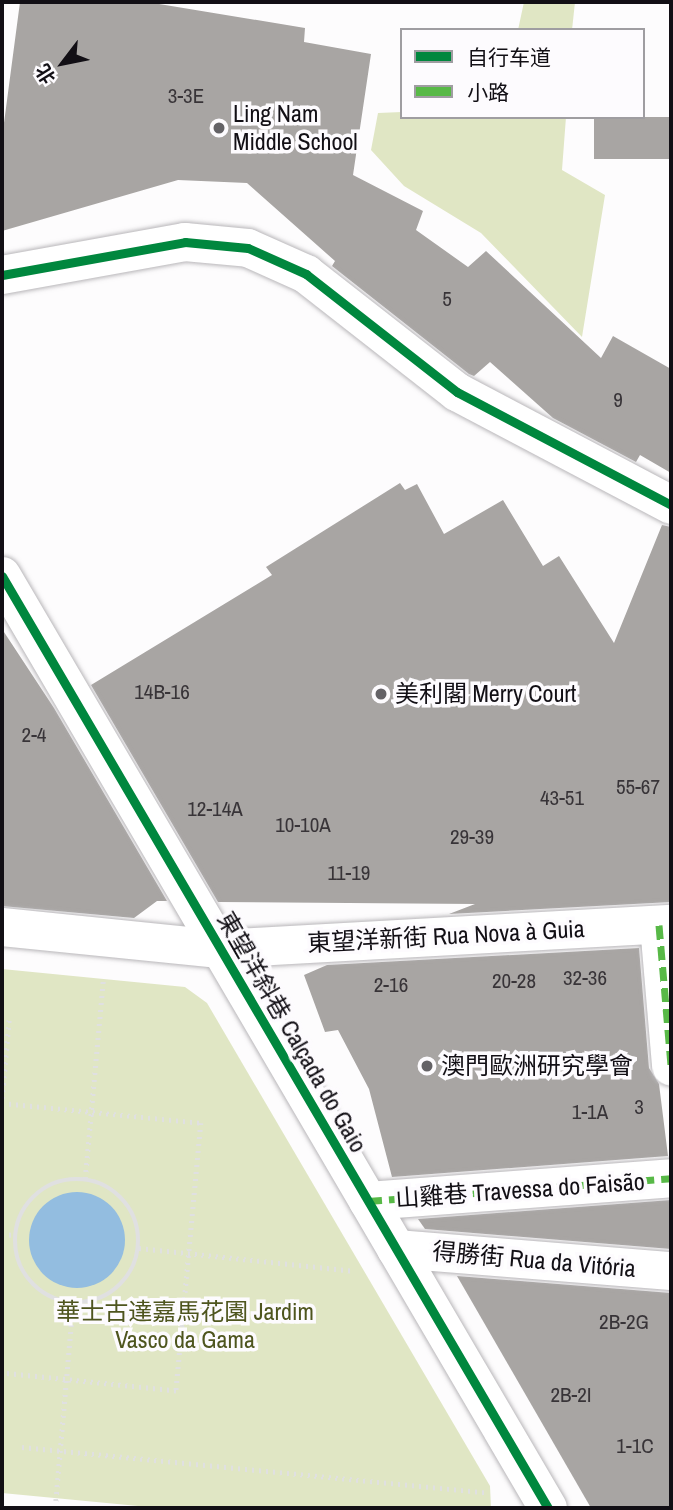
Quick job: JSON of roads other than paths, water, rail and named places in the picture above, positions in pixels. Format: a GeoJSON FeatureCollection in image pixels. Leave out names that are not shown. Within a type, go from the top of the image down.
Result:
{"type":"FeatureCollection","features":[{"type":"Feature","properties":{"kind":"street"},"geometry":{"type":"LineString","coordinates":[[2,275],[185,243],[248,248],[306,274],[457,392],[671,505]]}},
{"type":"Feature","properties":{"kind":"street","name":"東望洋斜巷 Calçada do Gaio"},"geometry":{"type":"LineString","coordinates":[[2,576],[545,1503]]}},
{"type":"Feature","properties":{"kind":"street"},"geometry":{"type":"LineString","coordinates":[[665,924],[671,1066]]}},
{"type":"Feature","properties":{"kind":"street","name":"東望洋新街 Rua Nova à Guia"},"geometry":{"type":"LineString","coordinates":[[2,927],[220,948],[665,924]]}},
{"type":"Feature","properties":{"kind":"street","name":"山雞巷 Travessa do Faisão"},"geometry":{"type":"LineString","coordinates":[[368,1201],[671,1178]]}},
{"type":"Feature","properties":{"kind":"street","name":"得勝街 Rua da Vitória"},"geometry":{"type":"LineString","coordinates":[[404,1262],[671,1271]]}},
{"type":"Feature","properties":{"kind":"water"},"geometry":{"type":"Polygon","coordinates":[[[77,1192],[95,1196],[111,1206],[121,1222],[125,1240],[121,1258],[111,1274],[95,1284],[77,1288],[59,1284],[43,1274],[33,1258],[29,1240],[33,1222],[43,1206],[59,1196],[77,1192]]]}},
{"type":"Feature","properties":{"kind":"place","name":"Ling Nam Middle School"},"geometry":{"type":"Point","coordinates":[219,128]}},
{"type":"Feature","properties":{"kind":"place","name":"美利閣 Merry Court"},"geometry":{"type":"Point","coordinates":[381,694]}},
{"type":"Feature","properties":{"kind":"place","name":"澳門歐洲研究學會"},"geometry":{"type":"Point","coordinates":[427,1066]}},
{"type":"Feature","properties":{"kind":"park label","name":"華士古達嘉馬花園 Jardim Vasco da Gama"},"geometry":{"type":"Point","coordinates":[185,1326]}}]}
